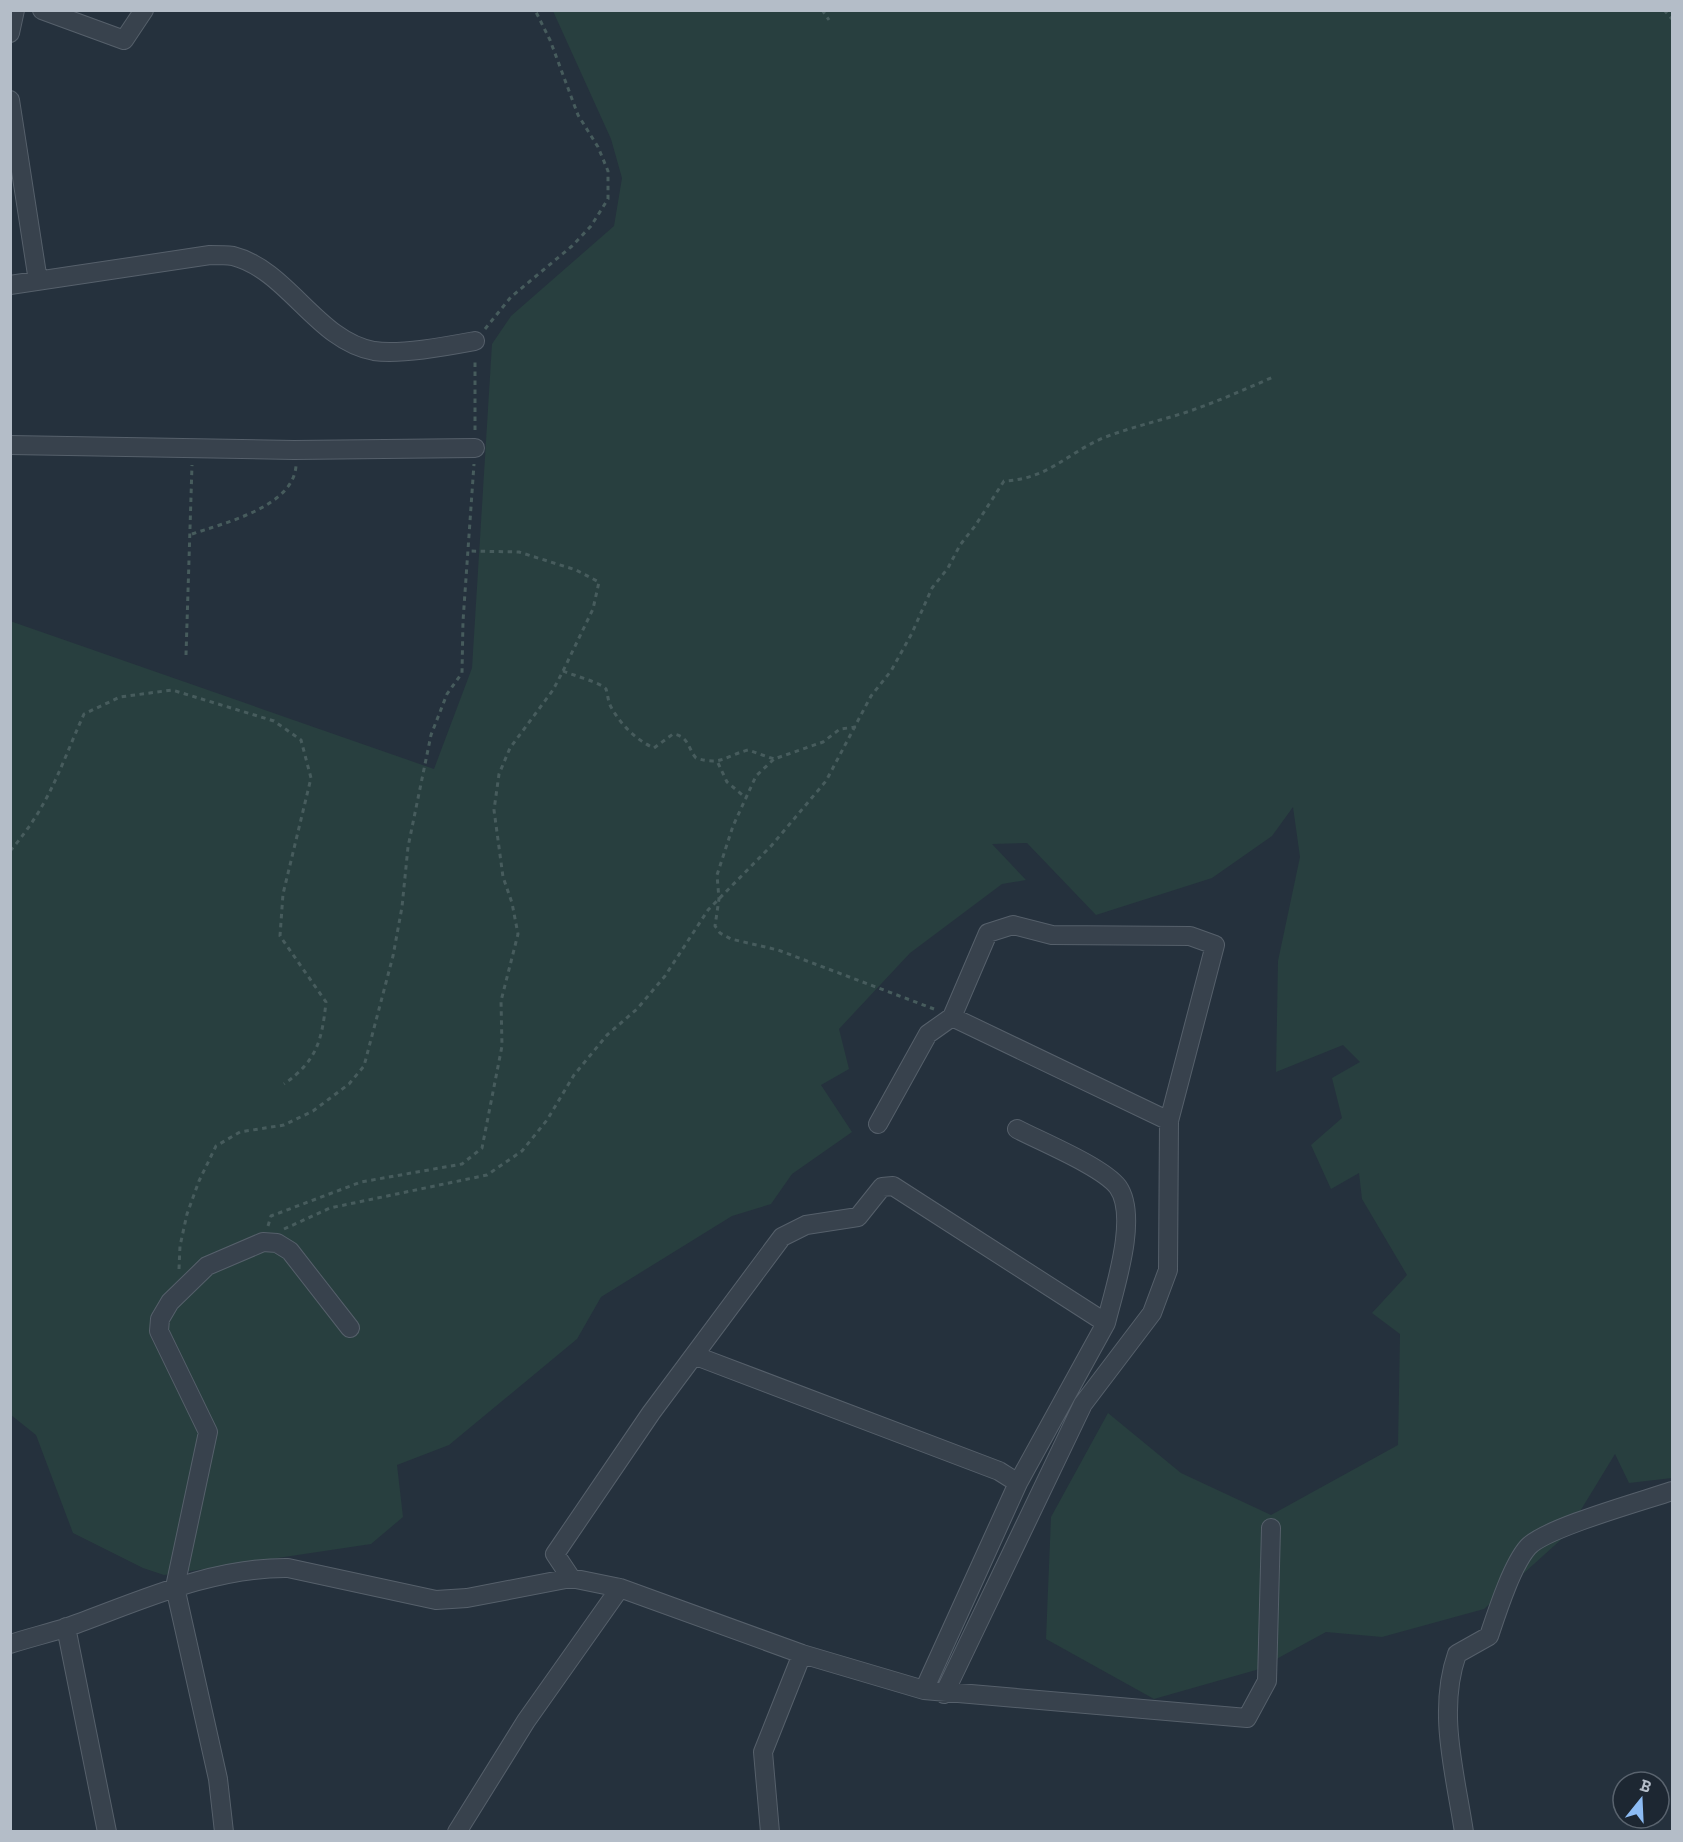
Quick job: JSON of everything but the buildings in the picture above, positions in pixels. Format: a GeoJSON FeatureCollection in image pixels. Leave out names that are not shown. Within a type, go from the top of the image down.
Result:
{"type":"FeatureCollection","features":[{"type":"Feature","properties":{"kind":"street"},"geometry":{"type":"LineString","coordinates":[[10,33],[15,10]]}},
{"type":"Feature","properties":{"kind":"street"},"geometry":{"type":"LineString","coordinates":[[42,10],[124,40],[144,10]]}},
{"type":"Feature","properties":{"kind":"street"},"geometry":{"type":"LineString","coordinates":[[10,100],[38,280]]}},
{"type":"Feature","properties":{"kind":"street"},"geometry":{"type":"LineString","coordinates":[[10,285],[210,255],[233,256],[250,263],[270,277],[350,343],[375,351],[441,347],[475,341]]}},
{"type":"Feature","properties":{"kind":"street"},"geometry":{"type":"LineString","coordinates":[[10,446],[294,450],[475,448]]}},
{"type":"Feature","properties":{"kind":"street"},"geometry":{"type":"LineString","coordinates":[[878,1124],[928,1034],[952,1017],[988,933],[1013,926],[1052,935],[1190,936],[1215,945],[1169,1121],[1168,1270],[1152,1313],[1083,1404],[944,1694]]}},
{"type":"Feature","properties":{"kind":"street"},"geometry":{"type":"LineString","coordinates":[[952,1017],[1169,1121]]}},
{"type":"Feature","properties":{"kind":"street"},"geometry":{"type":"LineString","coordinates":[[924,1690],[1018,1483],[1106,1323],[1123,1248],[1127,1212],[1118,1188],[1106,1176],[1017,1129]]}},
{"type":"Feature","properties":{"kind":"street"},"geometry":{"type":"LineString","coordinates":[[571,1578],[555,1554],[651,1413],[696,1356],[766,1256],[782,1238],[806,1225],[858,1217],[882,1187],[893,1186],[1106,1323]]}},
{"type":"Feature","properties":{"kind":"street"},"geometry":{"type":"LineString","coordinates":[[224,1832],[218,1779],[175,1587],[208,1432],[159,1331],[160,1319],[170,1302],[207,1266],[263,1242],[277,1243],[290,1251],[350,1328]]}},
{"type":"Feature","properties":{"kind":"street"},"geometry":{"type":"LineString","coordinates":[[696,1356],[999,1471],[1018,1483]]}},
{"type":"Feature","properties":{"kind":"street"},"geometry":{"type":"LineString","coordinates":[[1464,1832],[1446,1708],[1449,1676],[1457,1654],[1490,1636],[1503,1594],[1528,1547],[1548,1533],[1672,1491]]}},
{"type":"Feature","properties":{"kind":"street"},"geometry":{"type":"LineString","coordinates":[[10,1644],[66,1628],[175,1587],[266,1567],[288,1568],[436,1600],[467,1598],[571,1578],[620,1588],[802,1654],[924,1690],[944,1694],[1247,1718],[1267,1681],[1271,1528]]}},
{"type":"Feature","properties":{"kind":"street"},"geometry":{"type":"LineString","coordinates":[[457,1832],[526,1721],[620,1588]]}},
{"type":"Feature","properties":{"kind":"street"},"geometry":{"type":"LineString","coordinates":[[66,1628],[107,1832]]}},
{"type":"Feature","properties":{"kind":"street"},"geometry":{"type":"LineString","coordinates":[[770,1832],[763,1752],[802,1654]]}},
{"type":"Feature","properties":{"kind":"path"},"geometry":{"type":"LineString","coordinates":[[184,1288],[179,1268],[183,1235],[199,1181],[216,1146],[240,1132],[284,1125],[313,1111],[350,1084],[364,1066],[393,956],[402,908],[408,847],[431,735],[447,694],[462,673],[464,602],[470,551],[475,448],[475,341],[511,297],[572,246],[591,226],[608,199],[608,171],[598,147],[578,115],[550,40],[535,10]]}},
{"type":"Feature","properties":{"kind":"path"},"geometry":{"type":"LineString","coordinates":[[822,10],[829,20]]}},
{"type":"Feature","properties":{"kind":"path"},"geometry":{"type":"LineString","coordinates":[[1664,10],[1672,19]]}},
{"type":"Feature","properties":{"kind":"path"},"geometry":{"type":"LineString","coordinates":[[263,1242],[302,1219],[330,1208],[487,1175],[522,1151],[547,1120],[574,1075],[607,1035],[637,1009],[665,976],[719,899],[772,845],[826,780],[871,696],[891,671],[912,633],[932,588],[948,568],[960,545],[1004,481],[1024,480],[1062,464],[1079,449],[1103,438],[1143,423],[1186,412],[1273,377]]}},
{"type":"Feature","properties":{"kind":"path"},"geometry":{"type":"LineString","coordinates":[[186,655],[192,534],[193,448]]}},
{"type":"Feature","properties":{"kind":"path"},"geometry":{"type":"LineString","coordinates":[[192,534],[268,505],[286,492],[296,470],[294,450]]}},
{"type":"Feature","properties":{"kind":"path"},"geometry":{"type":"LineString","coordinates":[[263,1242],[271,1216],[361,1182],[462,1164],[482,1148],[502,1046],[501,1001],[518,934],[503,877],[494,810],[499,774],[510,748],[530,723],[563,671],[593,609],[599,582],[576,570],[519,552],[470,551]]}},
{"type":"Feature","properties":{"kind":"path"},"geometry":{"type":"LineString","coordinates":[[563,671],[600,684],[606,689],[611,707],[624,725],[646,745],[654,748],[673,734],[679,735],[689,743],[696,758],[718,763],[748,750],[774,759]]}},
{"type":"Feature","properties":{"kind":"path"},"geometry":{"type":"LineString","coordinates":[[10,851],[39,815],[58,779],[84,714],[120,697],[172,690],[274,721],[301,740],[312,778],[283,894],[280,936],[326,1002],[316,1051],[302,1071],[284,1084]]}},
{"type":"Feature","properties":{"kind":"path"},"geometry":{"type":"LineString","coordinates":[[856,727],[840,729],[823,742],[774,759],[756,776],[717,875],[719,899],[716,926],[720,933],[731,939],[778,950],[810,961],[952,1017]]}},
{"type":"Feature","properties":{"kind":"path"},"geometry":{"type":"LineString","coordinates":[[718,763],[727,782],[746,798]]}},
{"type":"Feature","properties":{"kind":"green space"},"geometry":{"type":"Polygon","coordinates":[[[553,11],[1672,11],[1672,1478],[1629,1483],[1615,1454],[1565,1536],[1484,1609],[1382,1637],[1326,1632],[1256,1670],[1154,1699],[1046,1639],[1051,1517],[1108,1413],[1181,1473],[1271,1515],[1398,1445],[1400,1334],[1372,1313],[1407,1275],[1362,1199],[1359,1173],[1331,1189],[1311,1145],[1342,1118],[1332,1078],[1360,1062],[1343,1045],[1276,1072],[1278,961],[1300,857],[1293,807],[1272,836],[1212,878],[1096,915],[1027,843],[992,844],[1026,880],[1002,884],[910,953],[839,1029],[849,1069],[821,1085],[852,1132],[792,1174],[771,1204],[732,1216],[601,1297],[577,1339],[449,1445],[397,1465],[403,1517],[371,1544],[164,1575],[143,1568],[73,1533],[36,1435],[11,1415],[10,621],[434,769],[472,668],[492,344],[511,316],[614,226],[622,178],[611,139],[553,11]]]}}]}
